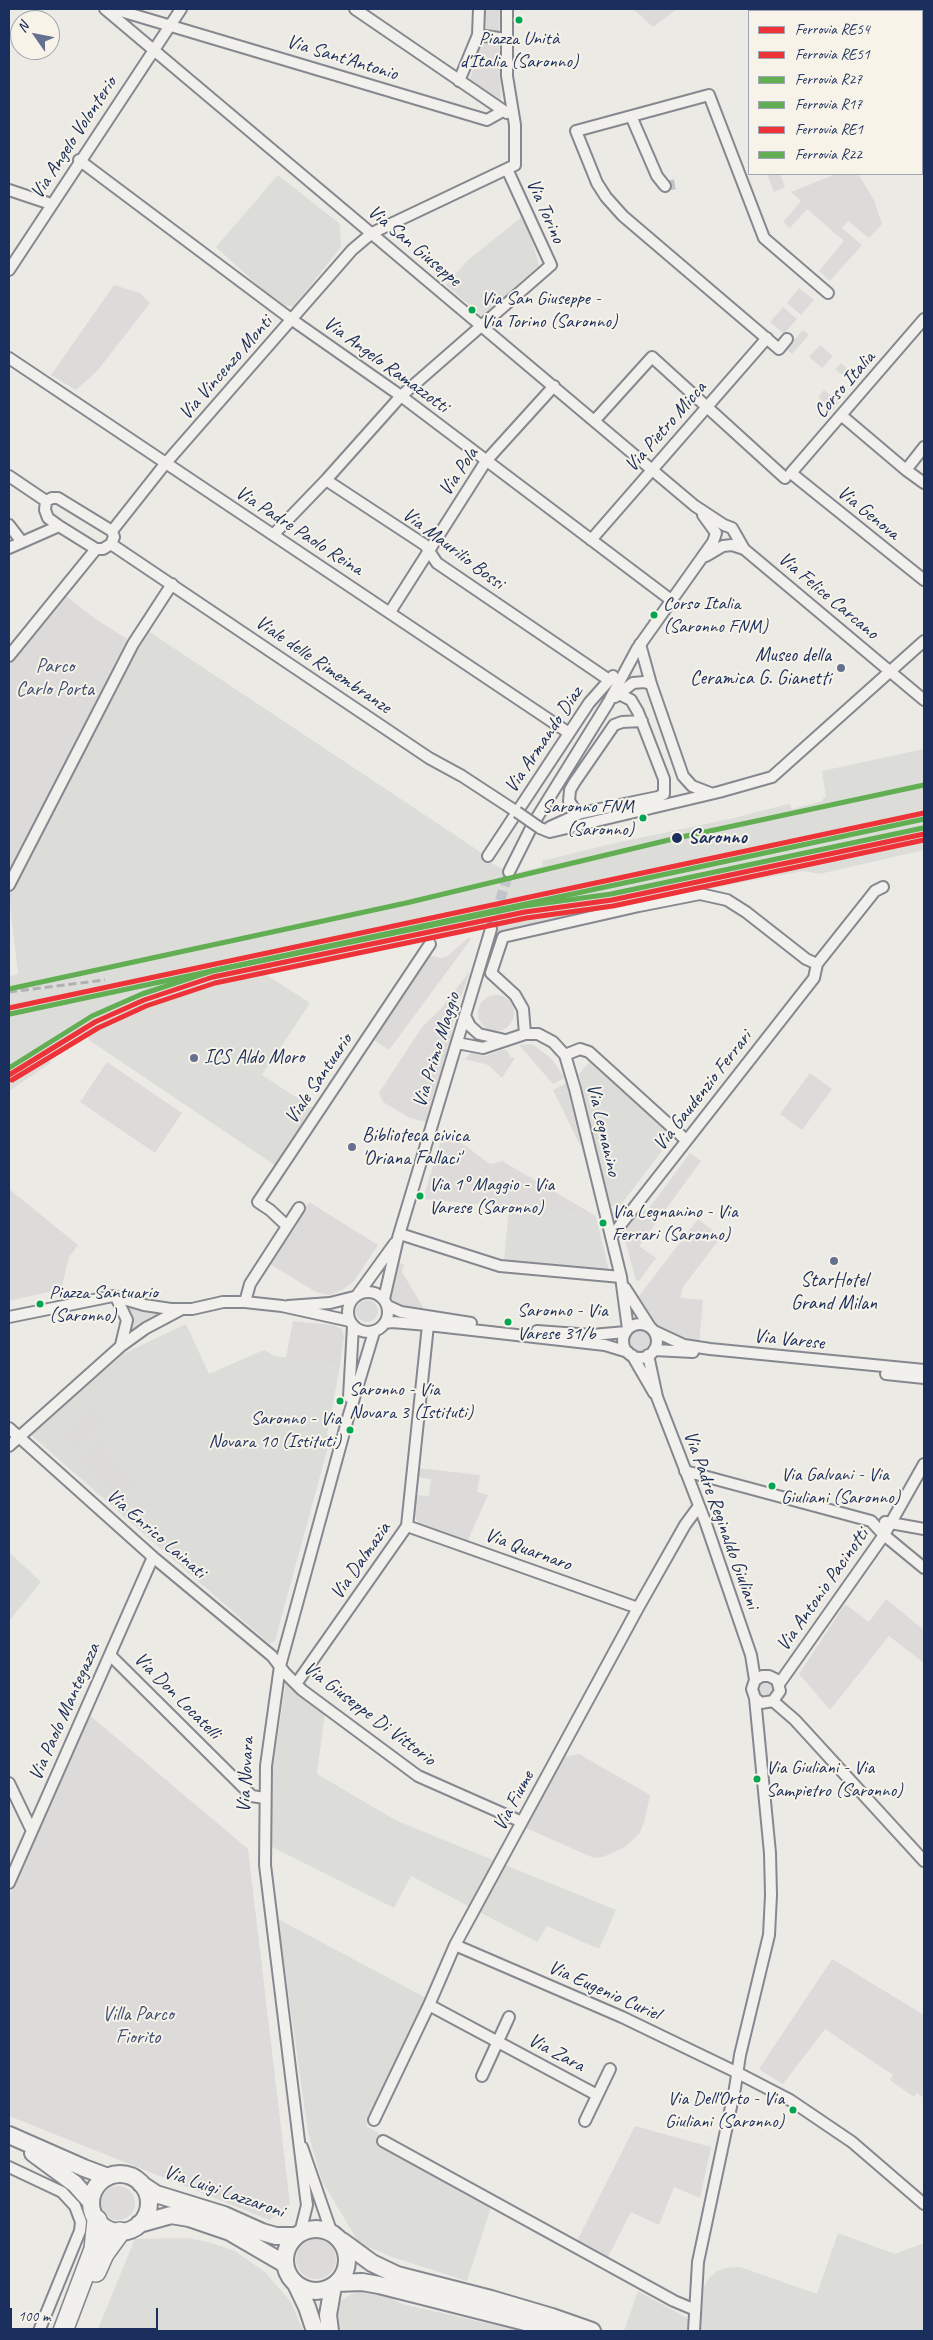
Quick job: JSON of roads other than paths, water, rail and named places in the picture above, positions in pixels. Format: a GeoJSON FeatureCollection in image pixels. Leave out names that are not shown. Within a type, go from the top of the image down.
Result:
{"type":"FeatureCollection","features":[{"type":"Feature","properties":{"kind":"highway"},"geometry":{"type":"LineString","coordinates":[[63,2331],[94,2250],[97,2220]]}},
{"type":"Feature","properties":{"kind":"highway"},"geometry":{"type":"LineString","coordinates":[[74,2331],[104,2254],[120,2232]]}},
{"type":"Feature","properties":{"kind":"main road"},"geometry":{"type":"LineString","coordinates":[[9,2135],[108,2177],[126,2175],[141,2184],[148,2200],[145,2217],[134,2228],[120,2232],[103,2227],[97,2220],[91,2202],[75,2184],[9,2135]]}},
{"type":"Feature","properties":{"kind":"main road"},"geometry":{"type":"LineString","coordinates":[[91,2202],[96,2187],[108,2177]]}},
{"type":"Feature","properties":{"kind":"main road","name":"Via Luigi Lazzaroni"},"geometry":{"type":"LineString","coordinates":[[141,2184],[156,2194],[224,2215],[262,2232],[276,2236],[298,2234]]}},
{"type":"Feature","properties":{"kind":"main road","name":"Via Luigi Lazzaroni"},"geometry":{"type":"LineString","coordinates":[[139,2224],[171,2216],[189,2218],[230,2232],[285,2264]]}},
{"type":"Feature","properties":{"kind":"main road"},"geometry":{"type":"LineString","coordinates":[[315,2331],[307,2307],[296,2284],[287,2272],[285,2264],[287,2249],[298,2234],[315,2228],[337,2236],[372,2263],[397,2275],[500,2301],[592,2331]]}},
{"type":"Feature","properties":{"kind":"main road"},"geometry":{"type":"LineString","coordinates":[[330,2331],[328,2315],[335,2285],[344,2274],[348,2263],[347,2252],[337,2236]]}},
{"type":"Feature","properties":{"kind":"main road"},"geometry":{"type":"LineString","coordinates":[[296,2284],[314,2291],[335,2285],[362,2282],[379,2285],[561,2331]]}},
{"type":"Feature","properties":{"kind":"street","name":"Via San Giuseppe"},"geometry":{"type":"LineString","coordinates":[[105,9],[482,324],[695,506],[724,525],[732,528],[744,549]]}},
{"type":"Feature","properties":{"kind":"street","name":"Via Sant'Antonio"},"geometry":{"type":"LineString","coordinates":[[114,9],[487,120],[508,113]]}},
{"type":"Feature","properties":{"kind":"street","name":"Via Angelo Volonterio"},"geometry":{"type":"LineString","coordinates":[[9,270],[79,160],[181,9]]}},
{"type":"Feature","properties":{"kind":"street"},"geometry":{"type":"LineString","coordinates":[[355,9],[508,113],[515,125],[511,167]]}},
{"type":"Feature","properties":{"kind":"street"},"geometry":{"type":"LineString","coordinates":[[460,81],[478,35],[479,9]]}},
{"type":"Feature","properties":{"kind":"street"},"geometry":{"type":"LineString","coordinates":[[507,9],[508,113]]}},
{"type":"Feature","properties":{"kind":"street"},"geometry":{"type":"LineString","coordinates":[[478,35],[506,39]]}},
{"type":"Feature","properties":{"kind":"street"},"geometry":{"type":"LineString","coordinates":[[787,339],[779,348],[614,206],[597,183],[576,131],[708,95],[764,238],[828,293]]}},
{"type":"Feature","properties":{"kind":"street"},"geometry":{"type":"LineString","coordinates":[[631,116],[657,176],[665,186]]}},
{"type":"Feature","properties":{"kind":"street","name":"Via Angelo Ramazzotti"},"geometry":{"type":"LineString","coordinates":[[79,160],[292,319],[401,396],[671,600]]}},
{"type":"Feature","properties":{"kind":"street","name":"Via Vincenzo Monti"},"geometry":{"type":"LineString","coordinates":[[112,530],[165,464],[352,250],[372,233],[511,167]]}},
{"type":"Feature","properties":{"kind":"street","name":"Via Torino"},"geometry":{"type":"LineString","coordinates":[[482,324],[551,265],[511,167]]}},
{"type":"Feature","properties":{"kind":"street"},"geometry":{"type":"LineString","coordinates":[[9,190],[51,204]]}},
{"type":"Feature","properties":{"kind":"street","name":"Corso Italia"},"geometry":{"type":"LineString","coordinates":[[788,475],[924,319]]}},
{"type":"Feature","properties":{"kind":"street"},"geometry":{"type":"LineString","coordinates":[[272,535],[326,480],[401,396],[482,324]]}},
{"type":"Feature","properties":{"kind":"street","name":"Via Pietro Micca"},"geometry":{"type":"LineString","coordinates":[[591,540],[767,338]]}},
{"type":"Feature","properties":{"kind":"street","name":"Via Genova"},"geometry":{"type":"LineString","coordinates":[[595,420],[652,357],[707,407],[788,475],[924,580]]}},
{"type":"Feature","properties":{"kind":"street","name":"Via Padre Paolo Reina"},"geometry":{"type":"LineString","coordinates":[[9,358],[569,733]]}},
{"type":"Feature","properties":{"kind":"street","name":"Via Pola"},"geometry":{"type":"LineString","coordinates":[[390,612],[486,461],[554,386]]}},
{"type":"Feature","properties":{"kind":"street"},"geometry":{"type":"LineString","coordinates":[[841,415],[924,484]]}},
{"type":"Feature","properties":{"kind":"street"},"geometry":{"type":"LineString","coordinates":[[906,470],[924,447]]}},
{"type":"Feature","properties":{"kind":"street"},"geometry":{"type":"LineString","coordinates":[[9,476],[46,501],[58,498],[112,530],[114,537],[111,544],[103,549],[96,549],[59,526],[48,518],[45,510],[46,501]]}},
{"type":"Feature","properties":{"kind":"street","name":"Via Maurilio Bossi"},"geometry":{"type":"LineString","coordinates":[[326,480],[429,550],[437,563],[609,680]]}},
{"type":"Feature","properties":{"kind":"street"},"geometry":{"type":"LineString","coordinates":[[509,872],[518,850],[608,703],[638,646],[713,542],[716,533],[695,506]]}},
{"type":"Feature","properties":{"kind":"street"},"geometry":{"type":"LineString","coordinates":[[9,525],[22,542]]}},
{"type":"Feature","properties":{"kind":"street"},"geometry":{"type":"LineString","coordinates":[[9,548],[59,526]]}},
{"type":"Feature","properties":{"kind":"street","name":"Viale delle Rimembranze"},"geometry":{"type":"LineString","coordinates":[[111,544],[429,758],[462,776],[540,828]]}},
{"type":"Feature","properties":{"kind":"street"},"geometry":{"type":"LineString","coordinates":[[698,561],[723,546],[732,545],[744,549]]}},
{"type":"Feature","properties":{"kind":"street"},"geometry":{"type":"LineString","coordinates":[[9,656],[96,549]]}},
{"type":"Feature","properties":{"kind":"street","name":"Via Felice Carcano"},"geometry":{"type":"LineString","coordinates":[[744,549],[924,700]]}},
{"type":"Feature","properties":{"kind":"street"},"geometry":{"type":"LineString","coordinates":[[9,885],[133,644],[172,584]]}},
{"type":"Feature","properties":{"kind":"street"},"geometry":{"type":"LineString","coordinates":[[540,828],[550,832],[772,777],[924,641]]}},
{"type":"Feature","properties":{"kind":"street"},"geometry":{"type":"LineString","coordinates":[[638,646],[684,776],[692,786],[711,793]]}},
{"type":"Feature","properties":{"kind":"street","name":"Via Armando Diaz"},"geometry":{"type":"LineString","coordinates":[[488,856],[592,698],[638,646]]}},
{"type":"Feature","properties":{"kind":"street"},"geometry":{"type":"LineString","coordinates":[[608,703],[633,683],[644,682],[651,684]]}},
{"type":"Feature","properties":{"kind":"street"},"geometry":{"type":"LineString","coordinates":[[540,828],[550,827],[581,814],[658,797],[664,794],[664,780],[642,721],[631,700],[619,694]]}},
{"type":"Feature","properties":{"kind":"street"},"geometry":{"type":"LineString","coordinates":[[581,814],[575,810],[569,801],[570,790],[574,783],[614,725],[622,722],[642,721]]}},
{"type":"Feature","properties":{"kind":"street","name":"Via Gaudenzio Ferrari"},"geometry":{"type":"LineString","coordinates":[[612,1237],[814,978],[817,964],[875,891],[883,887]]}},
{"type":"Feature","properties":{"kind":"street"},"geometry":{"type":"LineString","coordinates":[[457,1043],[483,1048],[525,1034],[523,1009],[515,995],[491,973],[503,937],[639,906],[700,894],[727,900],[746,912],[806,959],[817,964]]}},
{"type":"Feature","properties":{"kind":"street","name":"Via Primo Maggio"},"geometry":{"type":"LineString","coordinates":[[386,1303],[399,1236],[491,929]]}},
{"type":"Feature","properties":{"kind":"street","name":"Viale Santuario"},"geometry":{"type":"LineString","coordinates":[[287,1226],[258,1202],[430,944]]}},
{"type":"Feature","properties":{"kind":"street"},"geometry":{"type":"LineString","coordinates":[[466,1016],[470,1026],[479,1034],[506,1041]]}},
{"type":"Feature","properties":{"kind":"street","name":"Via Legnanino"},"geometry":{"type":"LineString","coordinates":[[525,1034],[538,1034],[547,1037],[565,1055],[612,1237],[621,1278],[627,1330]]}},
{"type":"Feature","properties":{"kind":"street"},"geometry":{"type":"LineString","coordinates":[[565,1055],[580,1049],[589,1052],[686,1140]]}},
{"type":"Feature","properties":{"kind":"street"},"geometry":{"type":"LineString","coordinates":[[245,1302],[250,1284],[298,1208]]}},
{"type":"Feature","properties":{"kind":"street"},"geometry":{"type":"LineString","coordinates":[[399,1236],[500,1266],[621,1278]]}},
{"type":"Feature","properties":{"kind":"street","name":"Via Primo Maggio"},"geometry":{"type":"LineString","coordinates":[[356,1295],[399,1236]]}},
{"type":"Feature","properties":{"kind":"street","name":"Via Legnanino"},"geometry":{"type":"LineString","coordinates":[[621,1278],[652,1329]]}},
{"type":"Feature","properties":{"kind":"street"},"geometry":{"type":"LineString","coordinates":[[9,1316],[95,1298],[116,1297],[156,1308],[181,1310],[223,1302],[282,1306],[351,1324],[362,1332],[374,1332],[385,1324],[392,1322],[428,1325],[605,1345],[637,1357],[651,1353],[657,1341],[652,1329],[639,1324],[627,1330],[592,1335],[508,1328],[418,1315],[386,1303],[375,1292],[364,1292],[330,1303],[282,1306]]}},
{"type":"Feature","properties":{"kind":"street"},"geometry":{"type":"LineString","coordinates":[[351,1324],[347,1311],[356,1295]]}},
{"type":"Feature","properties":{"kind":"street"},"geometry":{"type":"LineString","coordinates":[[116,1297],[127,1320],[127,1327],[120,1346]]}},
{"type":"Feature","properties":{"kind":"street"},"geometry":{"type":"LineString","coordinates":[[385,1324],[388,1312],[386,1303]]}},
{"type":"Feature","properties":{"kind":"street"},"geometry":{"type":"LineString","coordinates":[[9,1446],[17,1436],[120,1346],[146,1328],[181,1310]]}},
{"type":"Feature","properties":{"kind":"street","name":"Via Novara"},"geometry":{"type":"LineString","coordinates":[[348,1418],[351,1324]]}},
{"type":"Feature","properties":{"kind":"street","name":"Via Dalmazia"},"geometry":{"type":"LineString","coordinates":[[296,1684],[406,1526],[428,1325]]}},
{"type":"Feature","properties":{"kind":"street","name":"Via Varese"},"geometry":{"type":"LineString","coordinates":[[652,1329],[684,1345],[710,1349],[924,1370]]}},
{"type":"Feature","properties":{"kind":"street"},"geometry":{"type":"LineString","coordinates":[[627,1330],[623,1342],[630,1353]]}},
{"type":"Feature","properties":{"kind":"street","name":"Via Novara"},"geometry":{"type":"LineString","coordinates":[[298,2234],[307,2205],[266,1865],[264,1798],[272,1714],[280,1666],[348,1418],[374,1332]]}},
{"type":"Feature","properties":{"kind":"street","name":"Via Varese"},"geometry":{"type":"LineString","coordinates":[[651,1353],[672,1350],[924,1378]]}},
{"type":"Feature","properties":{"kind":"street","name":"Via Padre Reginaldo Giuliani"},"geometry":{"type":"LineString","coordinates":[[630,1353],[657,1398],[699,1506],[751,1654],[755,1680],[752,1689],[755,1698],[770,1853],[769,1935],[736,2072],[735,2088],[698,2262],[693,2309],[694,2331]]}},
{"type":"Feature","properties":{"kind":"street","name":"Via Padre Reginaldo Giuliani"},"geometry":{"type":"LineString","coordinates":[[651,1353],[657,1398]]}},
{"type":"Feature","properties":{"kind":"street","name":"Via Enrico Lainati"},"geometry":{"type":"LineString","coordinates":[[9,1428],[154,1557],[272,1656],[280,1666]]}},
{"type":"Feature","properties":{"kind":"street","name":"Via Antonio Pacinotti"},"geometry":{"type":"LineString","coordinates":[[779,1684],[884,1535],[924,1464]]}},
{"type":"Feature","properties":{"kind":"street"},"geometry":{"type":"LineString","coordinates":[[685,1471],[871,1521],[890,1522],[924,1529]]}},
{"type":"Feature","properties":{"kind":"street","name":"Via Fiume"},"geometry":{"type":"LineString","coordinates":[[374,2120],[429,2005],[455,1945],[638,1608],[685,1525],[699,1506]]}},
{"type":"Feature","properties":{"kind":"street"},"geometry":{"type":"LineString","coordinates":[[871,1521],[884,1535],[924,1568]]}},
{"type":"Feature","properties":{"kind":"street","name":"Via Quarnaro"},"geometry":{"type":"LineString","coordinates":[[406,1526],[638,1608]]}},
{"type":"Feature","properties":{"kind":"street","name":"Via Paolo Mantegazza"},"geometry":{"type":"LineString","coordinates":[[9,1883],[154,1557]]}},
{"type":"Feature","properties":{"kind":"street","name":"Via Padre Reginaldo Giuliani"},"geometry":{"type":"LineString","coordinates":[[751,1654],[769,1676],[779,1684],[757,1728]]}},
{"type":"Feature","properties":{"kind":"street","name":"Via Don Locatelli"},"geometry":{"type":"LineString","coordinates":[[110,1655],[252,1796],[264,1798]]}},
{"type":"Feature","properties":{"kind":"street","name":"Via Giuseppe Di Vittorio"},"geometry":{"type":"LineString","coordinates":[[280,1666],[296,1684],[418,1776],[522,1822]]}},
{"type":"Feature","properties":{"kind":"street"},"geometry":{"type":"LineString","coordinates":[[755,1680],[762,1676],[769,1676]]}},
{"type":"Feature","properties":{"kind":"street"},"geometry":{"type":"LineString","coordinates":[[755,1698],[772,1700],[795,1720],[924,1861]]}},
{"type":"Feature","properties":{"kind":"street"},"geometry":{"type":"LineString","coordinates":[[9,1783],[32,1831]]}},
{"type":"Feature","properties":{"kind":"street","name":"Via Eugenio Curiel"},"geometry":{"type":"LineString","coordinates":[[455,1945],[622,2018],[736,2072],[818,2118],[880,2166],[924,2204]]}},
{"type":"Feature","properties":{"kind":"street","name":"Via Zara"},"geometry":{"type":"LineString","coordinates":[[429,2005],[597,2095]]}},
{"type":"Feature","properties":{"kind":"street","name":"Via Zara"},"geometry":{"type":"LineString","coordinates":[[482,2076],[510,2018]]}},
{"type":"Feature","properties":{"kind":"street","name":"Via Zara"},"geometry":{"type":"LineString","coordinates":[[584,2121],[610,2069]]}},
{"type":"Feature","properties":{"kind":"street"},"geometry":{"type":"LineString","coordinates":[[383,2140],[674,2301],[693,2309]]}},
{"type":"Feature","properties":{"kind":"street","name":"Via Novara"},"geometry":{"type":"LineString","coordinates":[[300,2143],[337,2236]]}},
{"type":"Feature","properties":{"kind":"street"},"geometry":{"type":"LineString","coordinates":[[9,2167],[62,2192],[74,2206],[80,2222],[80,2231],[39,2331]]}},
{"type":"Feature","properties":{"kind":"tunnel"},"geometry":{"type":"LineString","coordinates":[[665,186],[677,184]]}},
{"type":"Feature","properties":{"kind":"tunnel"},"geometry":{"type":"LineString","coordinates":[[491,929],[509,872]]}},
{"type":"Feature","properties":{"kind":"railway"},"geometry":{"type":"LineString","coordinates":[[9,992],[105,980]]}},
{"type":"Feature","properties":{"kind":"rail line","name":"R17"},"geometry":{"type":"LineString","coordinates":[[9,989],[406,903],[677,838],[924,785]]}},
{"type":"Feature","properties":{"kind":"rail line","name":"RE1"},"geometry":{"type":"LineString","coordinates":[[9,1008],[924,813]]}},
{"type":"Feature","properties":{"kind":"rail line","name":"R22"},"geometry":{"type":"LineString","coordinates":[[10,1014],[924,819]]}},
{"type":"Feature","properties":{"kind":"rail line","name":"R27"},"geometry":{"type":"LineString","coordinates":[[9,1068],[92,1016],[142,994],[212,971],[524,906],[611,894],[923,828]]}},
{"type":"Feature","properties":{"kind":"rail line","name":"RE54"},"geometry":{"type":"LineString","coordinates":[[9,1075],[95,1022],[144,1000],[213,977],[525,912],[612,900],[924,834]]}},
{"type":"Feature","properties":{"kind":"rail line","name":"RE51"},"geometry":{"type":"LineString","coordinates":[[12,1080],[98,1028],[146,1006],[215,983],[526,918],[613,906],[924,840]]}},
{"type":"Feature","properties":{"kind":"place","name":"Piazza Unità d'Italia (Saronno)"},"geometry":{"type":"Point","coordinates":[519,20]}},
{"type":"Feature","properties":{"kind":"place","name":"Via San Giuseppe - Via Torino (Saronno)"},"geometry":{"type":"Point","coordinates":[472,310]}},
{"type":"Feature","properties":{"kind":"place","name":"Corso Italia (Saronno FNM)"},"geometry":{"type":"Point","coordinates":[654,615]}},
{"type":"Feature","properties":{"kind":"place","name":"Museo della Ceramica G. Gianetti"},"geometry":{"type":"Point","coordinates":[841,668]}},
{"type":"Feature","properties":{"kind":"place","name":"Saronno FNM (Saronno)"},"geometry":{"type":"Point","coordinates":[643,818]}},
{"type":"Feature","properties":{"kind":"place","name":"Saronno"},"geometry":{"type":"Point","coordinates":[677,838]}},
{"type":"Feature","properties":{"kind":"place","name":"ICS Aldo Moro"},"geometry":{"type":"Point","coordinates":[194,1058]}},
{"type":"Feature","properties":{"kind":"place","name":"Biblioteca civica 'Oriana Fallaci'"},"geometry":{"type":"Point","coordinates":[352,1147]}},
{"type":"Feature","properties":{"kind":"place","name":"Via 1° Maggio - Via Varese (Saronno)"},"geometry":{"type":"Point","coordinates":[420,1196]}},
{"type":"Feature","properties":{"kind":"place","name":"Via Legnanino - Via Ferrari (Saronno)"},"geometry":{"type":"Point","coordinates":[603,1223]}},
{"type":"Feature","properties":{"kind":"place","name":"StarHotel Grand Milan"},"geometry":{"type":"Point","coordinates":[834,1261]}},
{"type":"Feature","properties":{"kind":"place","name":"Piazza Santuario (Saronno)"},"geometry":{"type":"Point","coordinates":[40,1304]}},
{"type":"Feature","properties":{"kind":"place","name":"Saronno - Via Varese 31/b"},"geometry":{"type":"Point","coordinates":[508,1322]}},
{"type":"Feature","properties":{"kind":"place","name":"Saronno - Via Novara 3 (Istituti)"},"geometry":{"type":"Point","coordinates":[340,1401]}},
{"type":"Feature","properties":{"kind":"place","name":"Saronno - Via Novara 10 (Istituti)"},"geometry":{"type":"Point","coordinates":[350,1430]}},
{"type":"Feature","properties":{"kind":"place","name":"Via Galvani - Via Giuliani (Saronno)"},"geometry":{"type":"Point","coordinates":[772,1486]}},
{"type":"Feature","properties":{"kind":"place","name":"Via Giuliani - Via Sampietro (Saronno)"},"geometry":{"type":"Point","coordinates":[757,1779]}},
{"type":"Feature","properties":{"kind":"place","name":"Via Dell'Orto - Via Giuliani (Saronno)"},"geometry":{"type":"Point","coordinates":[793,2110]}},
{"type":"Feature","properties":{"kind":"park label","name":"Parco Carlo Porta"},"geometry":{"type":"Point","coordinates":[55,678]}},
{"type":"Feature","properties":{"kind":"park label","name":"Villa Parco Fiorito"},"geometry":{"type":"Point","coordinates":[138,2026]}}]}
